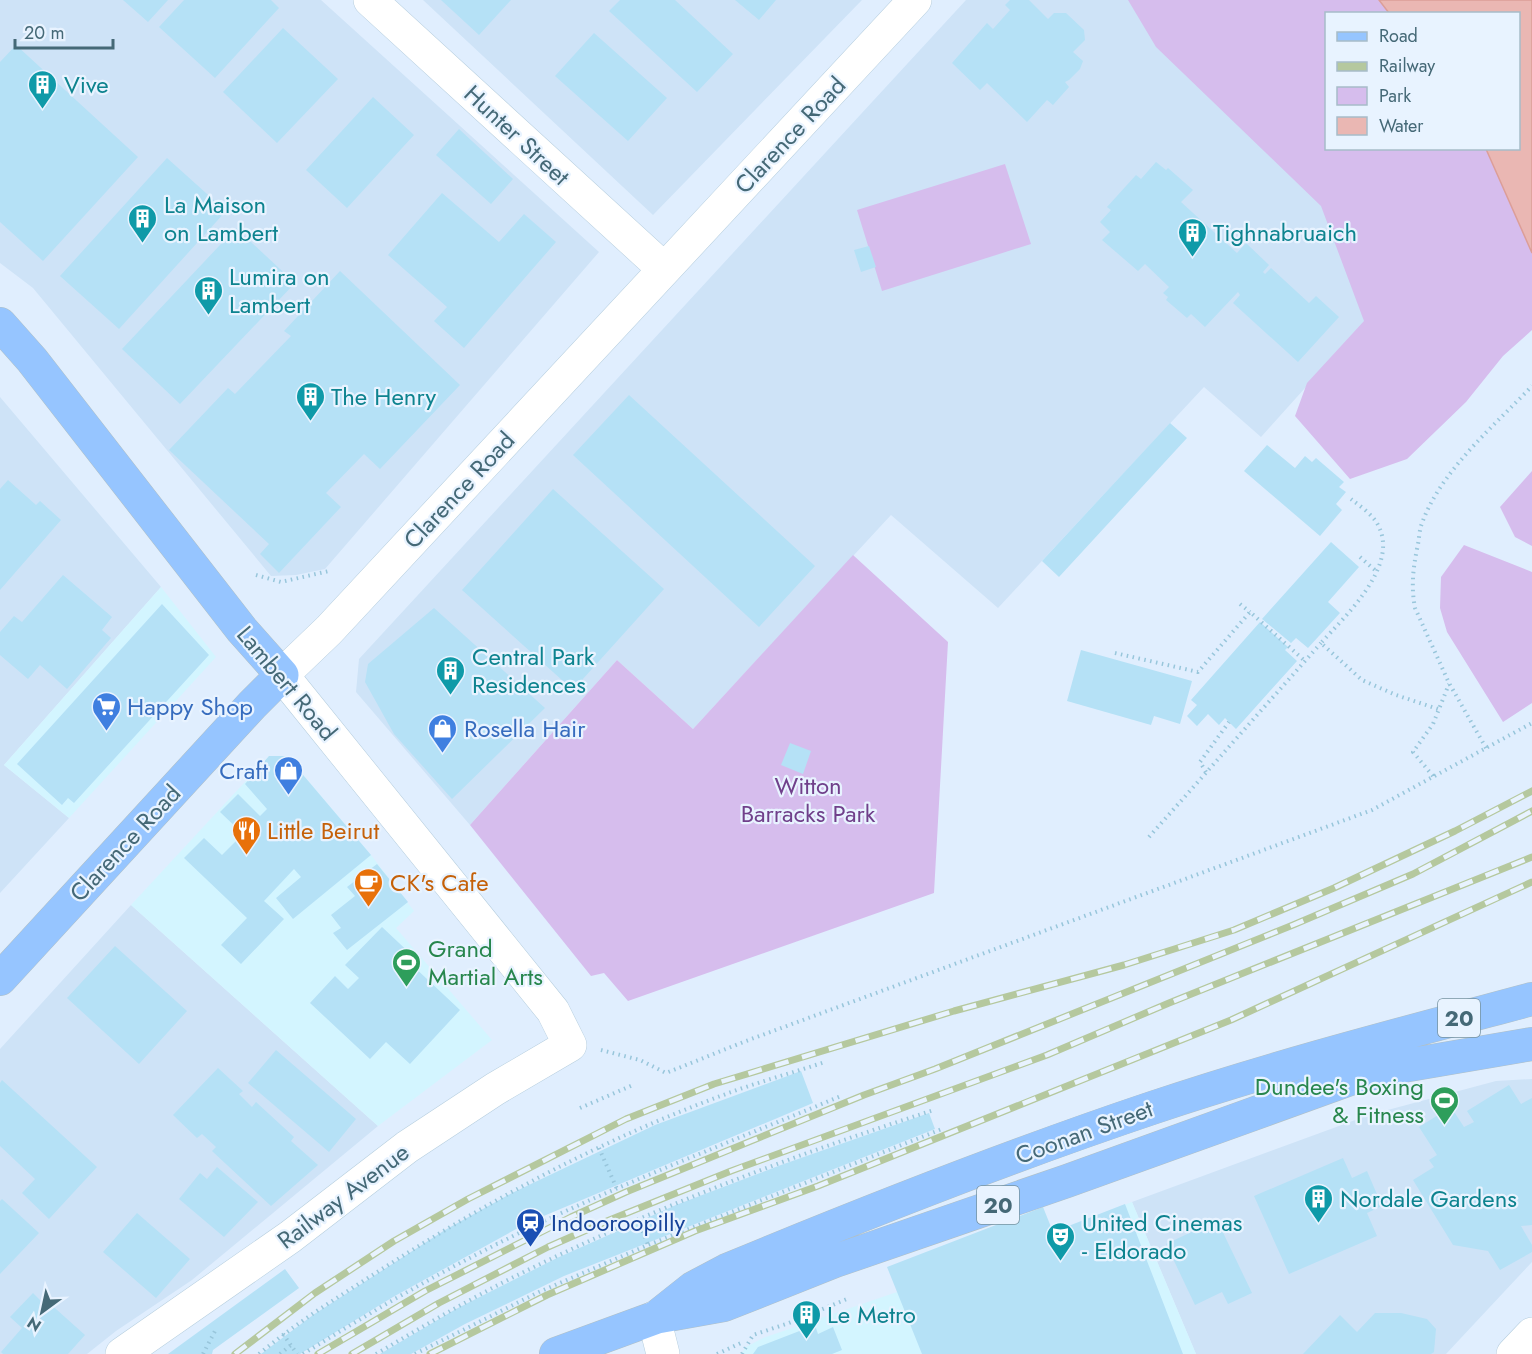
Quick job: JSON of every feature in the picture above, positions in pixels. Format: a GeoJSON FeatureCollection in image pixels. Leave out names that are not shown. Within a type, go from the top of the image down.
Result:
{"type":"FeatureCollection","features":[{"type":"Feature","properties":{"kind":"main road","name":"Lambert Road"},"geometry":{"type":"LineString","coordinates":[[0,324],[32,360],[242,630],[282,675]]}},
{"type":"Feature","properties":{"kind":"main road","name":"Clarence Road"},"geometry":{"type":"LineString","coordinates":[[0,979],[282,675]]}},
{"type":"Feature","properties":{"kind":"main road","name":"Coonan Street"},"geometry":{"type":"LineString","coordinates":[[656,1317],[693,1288],[721,1273],[1007,1160],[1153,1108],[1257,1075],[1532,999]]}},
{"type":"Feature","properties":{"kind":"main road"},"geometry":{"type":"LineString","coordinates":[[1386,1038],[1532,1018]]}},
{"type":"Feature","properties":{"kind":"main road","name":"Coonan Street"},"geometry":{"type":"LineString","coordinates":[[556,1354],[656,1317],[724,1305],[835,1261],[1350,1080],[1397,1067],[1532,1044]]}},
{"type":"Feature","properties":{"kind":"street","name":"Hunter Street"},"geometry":{"type":"LineString","coordinates":[[370,0],[664,269]]}},
{"type":"Feature","properties":{"kind":"street","name":"Clarence Road"},"geometry":{"type":"LineString","coordinates":[[282,675],[329,630],[915,0]]}},
{"type":"Feature","properties":{"kind":"street","name":"Lambert Road"},"geometry":{"type":"LineString","coordinates":[[282,675],[553,1011],[570,1045]]}},
{"type":"Feature","properties":{"kind":"street","name":"Railway Avenue"},"geometry":{"type":"LineString","coordinates":[[122,1354],[290,1237],[407,1147],[495,1089],[570,1045]]}},
{"type":"Feature","properties":{"kind":"street"},"geometry":{"type":"LineString","coordinates":[[656,1317],[663,1354]]}},
{"type":"Feature","properties":{"kind":"street"},"geometry":{"type":"LineString","coordinates":[[1513,1354],[1532,1334]]}},
{"type":"Feature","properties":{"kind":"path"},"geometry":{"type":"LineString","coordinates":[[1486,748],[1449,683],[1415,608],[1412,570],[1421,527],[1436,496],[1459,464],[1532,386]]}},
{"type":"Feature","properties":{"kind":"path"},"geometry":{"type":"LineString","coordinates":[[1149,837],[1367,591],[1376,571],[1384,543],[1378,524],[1352,499]]}},
{"type":"Feature","properties":{"kind":"path"},"geometry":{"type":"LineString","coordinates":[[1360,557],[1376,571]]}},
{"type":"Feature","properties":{"kind":"path"},"geometry":{"type":"LineString","coordinates":[[256,575],[281,582],[329,571]]}},
{"type":"Feature","properties":{"kind":"path"},"geometry":{"type":"LineString","coordinates":[[1240,604],[1305,661]]}},
{"type":"Feature","properties":{"kind":"path"},"geometry":{"type":"LineString","coordinates":[[1115,653],[1198,672],[1250,612]]}},
{"type":"Feature","properties":{"kind":"path"},"geometry":{"type":"LineString","coordinates":[[1320,643],[1362,680],[1396,695],[1438,709]]}},
{"type":"Feature","properties":{"kind":"path"},"geometry":{"type":"LineString","coordinates":[[1433,776],[1413,752],[1432,723],[1449,683]]}},
{"type":"Feature","properties":{"kind":"path"},"geometry":{"type":"LineString","coordinates":[[1206,772],[1200,762],[1229,722]]}},
{"type":"Feature","properties":{"kind":"path"},"geometry":{"type":"LineString","coordinates":[[570,1045],[620,1053],[666,1072],[757,1036],[1372,810],[1532,723]]}},
{"type":"Feature","properties":{"kind":"path"},"geometry":{"type":"LineString","coordinates":[[259,1354],[283,1334],[428,1240],[530,1181],[599,1148],[725,1094],[825,1062]]}},
{"type":"Feature","properties":{"kind":"path"},"geometry":{"type":"LineString","coordinates":[[580,1108],[633,1085]]}},
{"type":"Feature","properties":{"kind":"path"},"geometry":{"type":"LineString","coordinates":[[303,1354],[360,1319],[498,1244],[617,1189],[841,1096]]}},
{"type":"Feature","properties":{"kind":"path"},"geometry":{"type":"LineString","coordinates":[[376,1354],[531,1268],[638,1221],[734,1180],[934,1110]]}},
{"type":"Feature","properties":{"kind":"path"},"geometry":{"type":"LineString","coordinates":[[415,1354],[539,1292],[648,1245],[942,1129]]}},
{"type":"Feature","properties":{"kind":"path"},"geometry":{"type":"LineString","coordinates":[[599,1148],[617,1189]]}},
{"type":"Feature","properties":{"kind":"path"},"geometry":{"type":"LineString","coordinates":[[638,1221],[648,1245]]}},
{"type":"Feature","properties":{"kind":"path"},"geometry":{"type":"LineString","coordinates":[[742,1354],[753,1335],[847,1299]]}},
{"type":"Feature","properties":{"kind":"path"},"geometry":{"type":"LineString","coordinates":[[283,1334],[297,1354]]}},
{"type":"Feature","properties":{"kind":"path"},"geometry":{"type":"LineString","coordinates":[[717,1354],[741,1342]]}},
{"type":"Feature","properties":{"kind":"path"},"geometry":{"type":"LineString","coordinates":[[280,1354],[291,1346]]}},
{"type":"Feature","properties":{"kind":"shaded area"},"geometry":{"type":"Polygon","coordinates":[[[0,0],[321,0],[599,252],[325,569],[296,575],[271,576],[33,288],[0,263],[0,0]]]}},
{"type":"Feature","properties":{"kind":"shaded area"},"geometry":{"type":"Polygon","coordinates":[[[423,0],[862,0],[653,215],[423,0]]]}},
{"type":"Feature","properties":{"kind":"shaded area"},"geometry":{"type":"Polygon","coordinates":[[[966,0],[1316,0],[1325,150],[1330,150],[1465,210],[1261,437],[1204,387],[998,608],[891,515],[693,729],[617,660],[470,825],[356,692],[359,659],[966,0]]]}},
{"type":"Feature","properties":{"kind":"shaded area"},"geometry":{"type":"Polygon","coordinates":[[[0,397],[161,587],[4,765],[69,818],[0,893],[0,397]]]}},
{"type":"Feature","properties":{"kind":"shaded area"},"geometry":{"type":"Polygon","coordinates":[[[161,587],[216,657],[69,818],[4,765],[161,587]]]}},
{"type":"Feature","properties":{"kind":"shaded area"},"geometry":{"type":"Polygon","coordinates":[[[269,756],[287,756],[371,855],[414,911],[396,928],[492,1040],[378,1126],[131,905],[269,756]]]}},
{"type":"Feature","properties":{"kind":"shaded area"},"geometry":{"type":"Polygon","coordinates":[[[131,905],[378,1126],[192,1280],[116,1331],[87,1354],[0,1354],[0,1049],[131,905]]]}},
{"type":"Feature","properties":{"kind":"shaded area"},"geometry":{"type":"Polygon","coordinates":[[[1532,1079],[1532,1262],[1446,1354],[1196,1354],[1132,1202],[1369,1115],[1496,1081],[1532,1079]]]}},
{"type":"Feature","properties":{"kind":"shaded area","name":"United Cinemas - Eldorado"},"geometry":{"type":"Polygon","coordinates":[[[1132,1202],[1196,1354],[741,1354],[746,1347],[763,1338],[897,1292],[1132,1202]]]}},
{"type":"Feature","properties":{"kind":"green space"},"geometry":{"type":"Polygon","coordinates":[[[1128,0],[1379,0],[1388,12],[1325,12],[1325,150],[1486,150],[1532,253],[1532,330],[1503,356],[1466,402],[1407,459],[1350,479],[1295,416],[1307,383],[1364,321],[1321,206],[1156,47],[1128,0]]]}},
{"type":"Feature","properties":{"kind":"green space"},"geometry":{"type":"Polygon","coordinates":[[[1005,164],[1031,244],[882,291],[857,210],[1005,164]]]}},
{"type":"Feature","properties":{"kind":"green space"},"geometry":{"type":"Polygon","coordinates":[[[1532,471],[1532,546],[1515,537],[1500,507],[1532,471]]]}},
{"type":"Feature","properties":{"kind":"green space"},"geometry":{"type":"Polygon","coordinates":[[[1464,545],[1532,572],[1532,703],[1503,722],[1447,632],[1440,608],[1441,577],[1464,545]]]}},
{"type":"Feature","properties":{"kind":"green space","name":"Witton Barracks Park"},"geometry":{"type":"Polygon","coordinates":[[[853,555],[948,642],[934,893],[628,1001],[604,973],[591,976],[470,825],[617,660],[693,729],[853,555]]]}},
{"type":"Feature","properties":{"kind":"water"},"geometry":{"type":"Polygon","coordinates":[[[1379,0],[1532,0],[1532,253],[1486,150],[1520,150],[1520,12],[1388,12],[1379,0]]]}},
{"type":"Feature","properties":{"kind":"building"},"geometry":{"type":"Polygon","coordinates":[[[123,0],[168,0],[148,22],[123,0]]]}},
{"type":"Feature","properties":{"kind":"building"},"geometry":{"type":"Polygon","coordinates":[[[184,0],[271,0],[279,8],[215,78],[159,27],[184,0]]]}},
{"type":"Feature","properties":{"kind":"building"},"geometry":{"type":"Polygon","coordinates":[[[441,0],[511,0],[479,35],[441,0]]]}},
{"type":"Feature","properties":{"kind":"building"},"geometry":{"type":"Polygon","coordinates":[[[620,0],[675,0],[733,54],[697,92],[609,11],[620,0]]]}},
{"type":"Feature","properties":{"kind":"building"},"geometry":{"type":"Polygon","coordinates":[[[735,0],[776,0],[759,20],[735,0]]]}},
{"type":"Feature","properties":{"kind":"building"},"geometry":{"type":"Polygon","coordinates":[[[1010,0],[1029,0],[1048,19],[1054,13],[1066,13],[1084,30],[1085,40],[1073,52],[1083,61],[1080,69],[1065,82],[1069,87],[1053,105],[1047,100],[1027,122],[987,83],[980,90],[952,63],[987,23],[993,29],[1010,10],[1005,5],[1010,0]]]}},
{"type":"Feature","properties":{"kind":"building"},"geometry":{"type":"Polygon","coordinates":[[[283,28],[338,79],[277,143],[223,92],[283,28]]]}},
{"type":"Feature","properties":{"kind":"building"},"geometry":{"type":"Polygon","coordinates":[[[594,33],[667,98],[628,141],[555,76],[594,33]]]}},
{"type":"Feature","properties":{"kind":"building","name":"Vive"},"geometry":{"type":"Polygon","coordinates":[[[16,45],[138,157],[43,261],[0,222],[0,62],[16,45]]]}},
{"type":"Feature","properties":{"kind":"building"},"geometry":{"type":"Polygon","coordinates":[[[373,97],[414,135],[347,208],[306,170],[373,97]]]}},
{"type":"Feature","properties":{"kind":"building"},"geometry":{"type":"Polygon","coordinates":[[[459,129],[513,179],[491,204],[436,155],[459,129]]]}},
{"type":"Feature","properties":{"kind":"building","name":"La Maison on Lambert"},"geometry":{"type":"Polygon","coordinates":[[[167,158],[226,211],[119,329],[60,276],[167,158]]]}},
{"type":"Feature","properties":{"kind":"building","name":"Tighnabruaich"},"geometry":{"type":"Polygon","coordinates":[[[1156,162],[1166,170],[1168,168],[1193,190],[1181,202],[1237,253],[1246,243],[1269,265],[1263,272],[1265,274],[1271,268],[1309,303],[1316,296],[1339,317],[1298,362],[1233,303],[1240,295],[1238,292],[1205,327],[1191,314],[1187,318],[1166,300],[1168,297],[1163,293],[1169,287],[1145,264],[1138,271],[1102,240],[1110,232],[1100,222],[1111,210],[1107,207],[1136,175],[1141,179],[1156,162]]]}},
{"type":"Feature","properties":{"kind":"building"},"geometry":{"type":"Polygon","coordinates":[[[442,193],[499,242],[524,214],[556,242],[464,348],[434,321],[447,307],[388,255],[442,193]]]}},
{"type":"Feature","properties":{"kind":"building","name":"Lumira on Lambert"},"geometry":{"type":"Polygon","coordinates":[[[236,228],[295,283],[180,404],[122,349],[236,228]]]}},
{"type":"Feature","properties":{"kind":"building"},"geometry":{"type":"Polygon","coordinates":[[[869,246],[876,267],[861,272],[854,250],[869,246]]]}},
{"type":"Feature","properties":{"kind":"building","name":"The Henry"},"geometry":{"type":"Polygon","coordinates":[[[340,271],[460,385],[380,469],[364,454],[326,493],[341,507],[279,573],[260,554],[269,544],[169,450],[228,388],[235,394],[291,336],[284,331],[340,271]]]}},
{"type":"Feature","properties":{"kind":"building"},"geometry":{"type":"Polygon","coordinates":[[[629,395],[815,566],[759,627],[573,455],[629,395]]]}},
{"type":"Feature","properties":{"kind":"building"},"geometry":{"type":"Polygon","coordinates":[[[1170,423],[1187,438],[1059,577],[1042,561],[1170,423]]]}},
{"type":"Feature","properties":{"kind":"building"},"geometry":{"type":"Polygon","coordinates":[[[1267,445],[1295,468],[1305,456],[1312,462],[1316,458],[1344,482],[1339,487],[1346,492],[1336,504],[1342,510],[1320,536],[1244,471],[1267,445]]]}},
{"type":"Feature","properties":{"kind":"building"},"geometry":{"type":"Polygon","coordinates":[[[8,480],[36,505],[40,501],[61,520],[0,590],[0,489],[8,480]]]}},
{"type":"Feature","properties":{"kind":"building"},"geometry":{"type":"Polygon","coordinates":[[[553,489],[664,589],[573,690],[462,590],[553,489]]]}},
{"type":"Feature","properties":{"kind":"building"},"geometry":{"type":"Polygon","coordinates":[[[1331,542],[1359,567],[1328,602],[1340,613],[1308,648],[1296,638],[1291,643],[1262,619],[1331,542]]]}},
{"type":"Feature","properties":{"kind":"building"},"geometry":{"type":"Polygon","coordinates":[[[63,575],[112,617],[102,630],[111,638],[67,689],[40,665],[28,679],[0,655],[0,632],[14,616],[22,622],[63,575]]]}},
{"type":"Feature","properties":{"kind":"building"},"geometry":{"type":"Polygon","coordinates":[[[162,604],[209,655],[74,803],[68,798],[62,805],[17,764],[162,604]]]}},
{"type":"Feature","properties":{"kind":"building","name":"Central Park Residences"},"geometry":{"type":"Polygon","coordinates":[[[434,608],[545,708],[452,799],[394,734],[365,682],[368,664],[434,608]]]}},
{"type":"Feature","properties":{"kind":"building"},"geometry":{"type":"Polygon","coordinates":[[[1260,622],[1288,647],[1285,650],[1297,661],[1236,729],[1225,718],[1219,725],[1208,714],[1197,726],[1187,716],[1197,705],[1191,700],[1260,622]]]}},
{"type":"Feature","properties":{"kind":"building"},"geometry":{"type":"Polygon","coordinates":[[[1081,650],[1192,681],[1180,724],[1154,716],[1151,725],[1067,701],[1081,650]]]}},
{"type":"Feature","properties":{"kind":"building"},"geometry":{"type":"Polygon","coordinates":[[[790,743],[811,751],[803,774],[781,765],[790,743]]]}},
{"type":"Feature","properties":{"kind":"building"},"geometry":{"type":"Polygon","coordinates":[[[269,756],[287,756],[371,855],[293,919],[276,898],[301,877],[294,869],[264,901],[284,919],[241,964],[221,945],[247,918],[184,858],[204,838],[222,855],[243,834],[220,812],[238,794],[260,816],[267,809],[245,784],[269,756]]]}},
{"type":"Feature","properties":{"kind":"building","name":"CK's Cafe"},"geometry":{"type":"Polygon","coordinates":[[[377,864],[408,902],[347,950],[333,933],[341,928],[331,915],[355,896],[347,887],[377,864]]]}},
{"type":"Feature","properties":{"kind":"building"},"geometry":{"type":"Polygon","coordinates":[[[382,927],[415,958],[411,964],[460,1010],[410,1064],[386,1042],[370,1059],[310,1003],[335,976],[348,989],[359,978],[345,965],[382,927]]]}},
{"type":"Feature","properties":{"kind":"building"},"geometry":{"type":"Polygon","coordinates":[[[115,946],[187,1011],[139,1064],[67,998],[115,946]]]}},
{"type":"Feature","properties":{"kind":"building"},"geometry":{"type":"Polygon","coordinates":[[[276,1050],[356,1119],[329,1152],[248,1083],[276,1050]]]}},
{"type":"Feature","properties":{"kind":"building"},"geometry":{"type":"Polygon","coordinates":[[[218,1068],[243,1091],[239,1094],[252,1107],[256,1102],[294,1137],[291,1141],[318,1165],[271,1206],[212,1151],[216,1147],[202,1134],[197,1138],[173,1115],[218,1068]]]}},
{"type":"Feature","properties":{"kind":"building"},"geometry":{"type":"Polygon","coordinates":[[[801,1071],[813,1103],[527,1223],[393,1297],[300,1354],[261,1354],[313,1315],[445,1230],[512,1193],[655,1125],[801,1071]]]}},
{"type":"Feature","properties":{"kind":"building"},"geometry":{"type":"Polygon","coordinates":[[[2,1080],[97,1167],[49,1219],[22,1193],[35,1179],[0,1146],[0,1083],[2,1080]]]}},
{"type":"Feature","properties":{"kind":"building"},"geometry":{"type":"Polygon","coordinates":[[[1509,1085],[1521,1104],[1532,1098],[1532,1225],[1521,1226],[1532,1245],[1532,1252],[1500,1270],[1488,1251],[1453,1245],[1413,1180],[1434,1167],[1429,1160],[1437,1155],[1419,1127],[1451,1107],[1464,1127],[1474,1122],[1467,1111],[1509,1085]]]}},
{"type":"Feature","properties":{"kind":"building"},"geometry":{"type":"Polygon","coordinates":[[[929,1113],[935,1129],[564,1276],[465,1324],[411,1354],[380,1354],[456,1309],[557,1258],[676,1205],[929,1113]]]}},
{"type":"Feature","properties":{"kind":"building","name":"Nordale Gardens"},"geometry":{"type":"Polygon","coordinates":[[[1343,1158],[1352,1178],[1367,1171],[1382,1206],[1367,1213],[1377,1236],[1289,1274],[1254,1196],[1343,1158]]]}},
{"type":"Feature","properties":{"kind":"building"},"geometry":{"type":"Polygon","coordinates":[[[217,1167],[258,1202],[224,1237],[179,1199],[200,1173],[207,1179],[217,1167]]]}},
{"type":"Feature","properties":{"kind":"building"},"geometry":{"type":"Polygon","coordinates":[[[2,1199],[39,1233],[0,1274],[0,1201],[2,1199]]]}},
{"type":"Feature","properties":{"kind":"building","name":"United Cinemas - Eldorado"},"geometry":{"type":"Polygon","coordinates":[[[1125,1204],[1183,1354],[922,1354],[887,1267],[1043,1207],[1053,1232],[1125,1204]]]}},
{"type":"Feature","properties":{"kind":"building"},"geometry":{"type":"Polygon","coordinates":[[[137,1213],[190,1259],[156,1298],[103,1252],[137,1213]]]}},
{"type":"Feature","properties":{"kind":"building"},"geometry":{"type":"Polygon","coordinates":[[[1217,1220],[1252,1293],[1228,1304],[1222,1292],[1195,1305],[1166,1244],[1217,1220]]]}},
{"type":"Feature","properties":{"kind":"building"},"geometry":{"type":"Polygon","coordinates":[[[285,1269],[299,1288],[213,1350],[212,1354],[168,1354],[285,1269]]]}},
{"type":"Feature","properties":{"kind":"building"},"geometry":{"type":"Polygon","coordinates":[[[33,1293],[44,1304],[47,1301],[85,1335],[68,1354],[3,1354],[1,1352],[22,1328],[10,1317],[33,1293]]]}},
{"type":"Feature","properties":{"kind":"building"},"geometry":{"type":"Polygon","coordinates":[[[1375,1313],[1401,1313],[1427,1319],[1436,1329],[1434,1352],[1431,1354],[1303,1354],[1340,1315],[1357,1332],[1375,1313]]]}},
{"type":"Feature","properties":{"kind":"building","name":"Le Metro"},"geometry":{"type":"Polygon","coordinates":[[[815,1325],[818,1334],[833,1327],[842,1350],[832,1354],[753,1354],[758,1347],[815,1325]]]}},
{"type":"Feature","properties":{"kind":"railway"},"geometry":{"type":"LineString","coordinates":[[235,1354],[315,1293],[394,1241],[468,1199],[626,1119],[714,1084],[954,1011],[1124,965],[1234,930],[1334,888],[1455,831],[1532,791]]}},
{"type":"Feature","properties":{"kind":"railway"},"geometry":{"type":"LineString","coordinates":[[318,1354],[425,1291],[571,1217],[626,1192],[1293,925],[1413,874],[1532,811]]}},
{"type":"Feature","properties":{"kind":"railway"},"geometry":{"type":"LineString","coordinates":[[352,1354],[439,1303],[548,1247],[607,1221],[731,1171],[1047,1055],[1169,1003],[1532,857]]}},
{"type":"Feature","properties":{"kind":"railway"},"geometry":{"type":"LineString","coordinates":[[430,1354],[547,1295],[695,1231],[818,1186],[1231,1020],[1532,882]]}},
{"type":"Feature","properties":{"kind":"place","name":"Vive"},"geometry":{"type":"Point","coordinates":[43,110]}},
{"type":"Feature","properties":{"kind":"place","name":"La Maison on Lambert"},"geometry":{"type":"Point","coordinates":[143,244]}},
{"type":"Feature","properties":{"kind":"place","name":"Tighnabruaich"},"geometry":{"type":"Point","coordinates":[1192,258]}},
{"type":"Feature","properties":{"kind":"place","name":"Lumira on Lambert"},"geometry":{"type":"Point","coordinates":[208,316]}},
{"type":"Feature","properties":{"kind":"place","name":"The Henry"},"geometry":{"type":"Point","coordinates":[310,422]}},
{"type":"Feature","properties":{"kind":"place","name":"Central Park Residences"},"geometry":{"type":"Point","coordinates":[451,696]}},
{"type":"Feature","properties":{"kind":"place","name":"Happy Shop"},"geometry":{"type":"Point","coordinates":[106,732]}},
{"type":"Feature","properties":{"kind":"place","name":"Rosella Hair"},"geometry":{"type":"Point","coordinates":[443,754]}},
{"type":"Feature","properties":{"kind":"place","name":"Craft"},"geometry":{"type":"Point","coordinates":[289,796]}},
{"type":"Feature","properties":{"kind":"place","name":"Little Beirut"},"geometry":{"type":"Point","coordinates":[246,856]}},
{"type":"Feature","properties":{"kind":"place","name":"CK's Cafe"},"geometry":{"type":"Point","coordinates":[369,908]}},
{"type":"Feature","properties":{"kind":"place","name":"Grand Martial Arts"},"geometry":{"type":"Point","coordinates":[407,988]}},
{"type":"Feature","properties":{"kind":"place","name":"Dundee's Boxing & Fitness"},"geometry":{"type":"Point","coordinates":[1445,1126]}},
{"type":"Feature","properties":{"kind":"place","name":"Nordale Gardens"},"geometry":{"type":"Point","coordinates":[1319,1224]}},
{"type":"Feature","properties":{"kind":"place","name":"Indooroopilly"},"geometry":{"type":"Point","coordinates":[530,1248]}},
{"type":"Feature","properties":{"kind":"place","name":"United Cinemas - Eldorado"},"geometry":{"type":"Point","coordinates":[1061,1262]}},
{"type":"Feature","properties":{"kind":"place","name":"Le Metro"},"geometry":{"type":"Point","coordinates":[806,1340]}}]}
